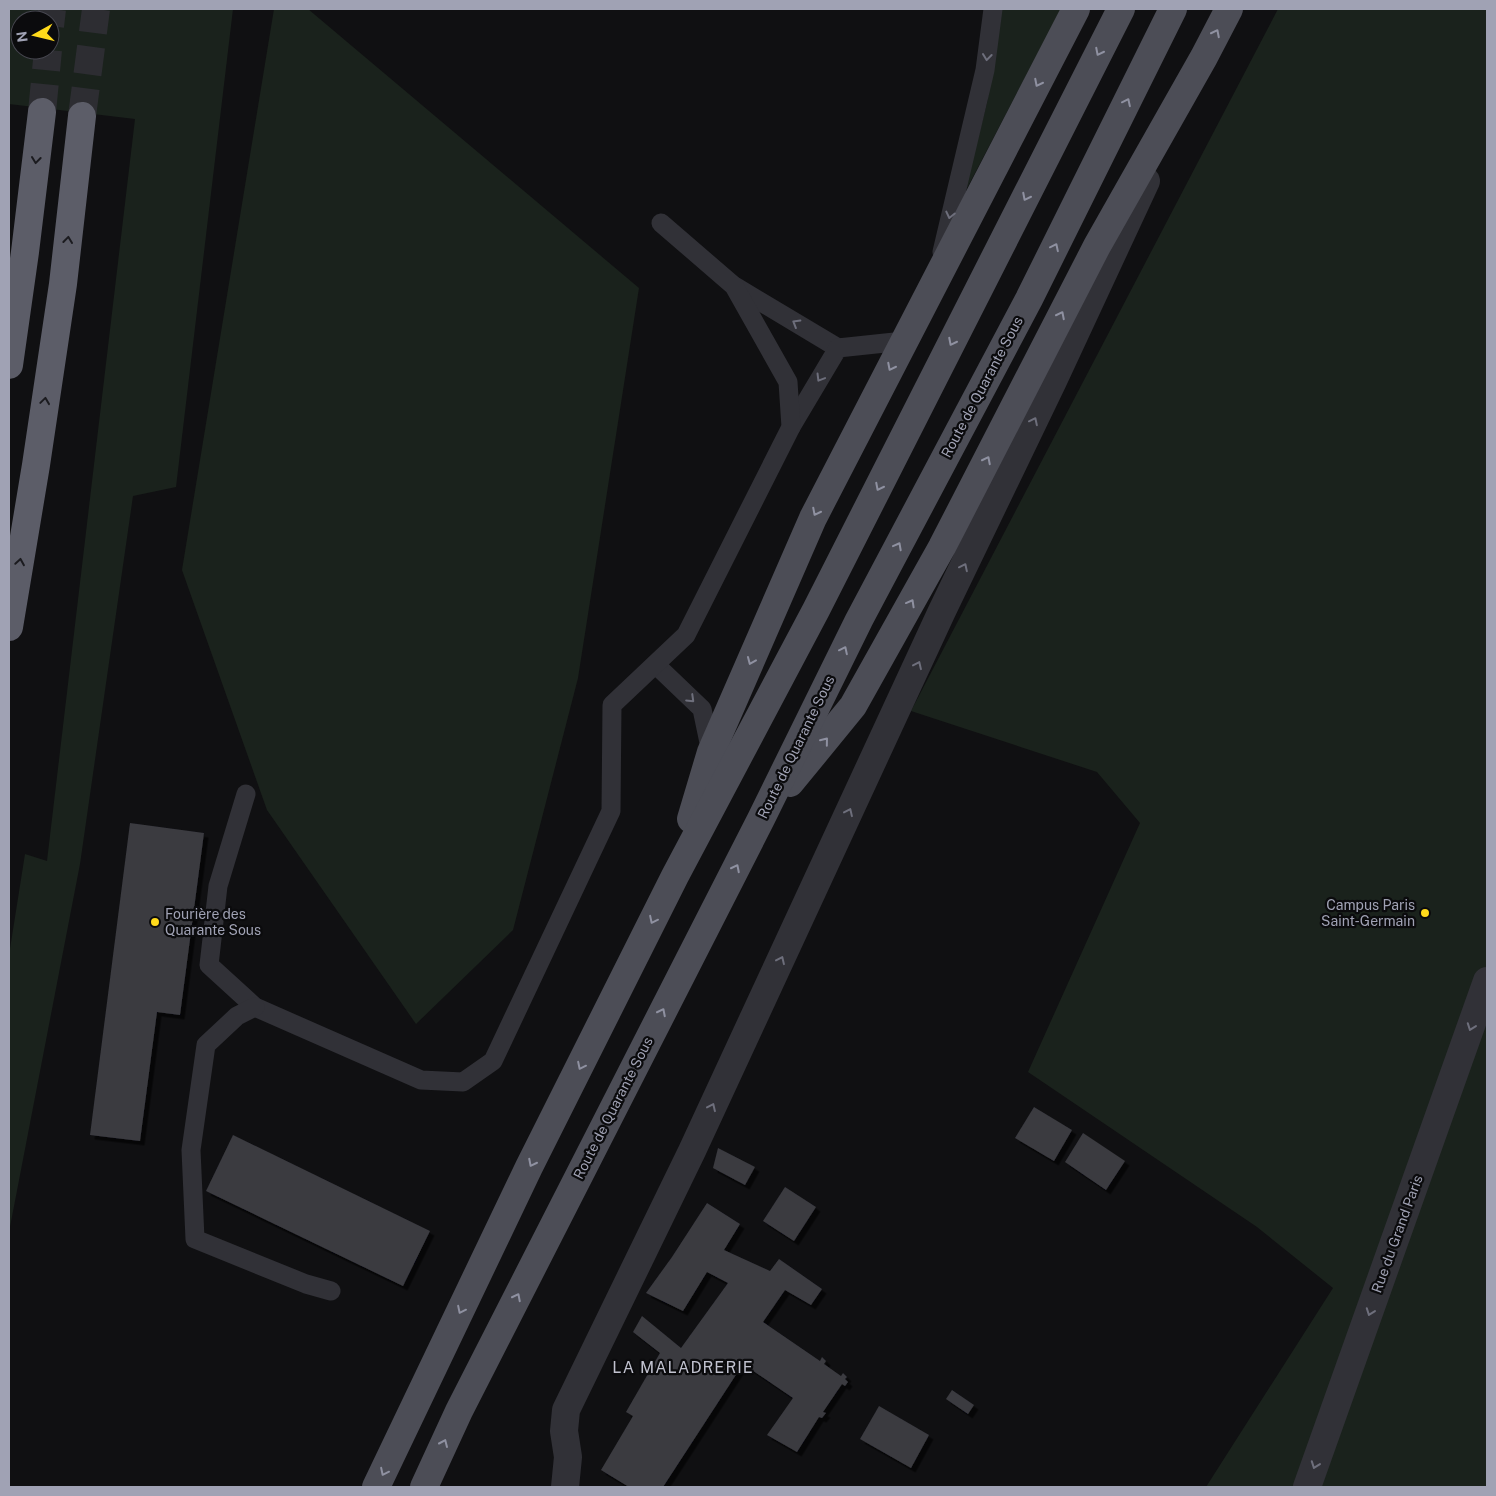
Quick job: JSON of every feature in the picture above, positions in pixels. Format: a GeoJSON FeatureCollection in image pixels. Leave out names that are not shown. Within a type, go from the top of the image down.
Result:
{"type":"FeatureCollection","features":[{"type":"Feature","properties":{"kind":"highway"},"geometry":{"type":"LineString","coordinates":[[9,365],[42,112]]}},
{"type":"Feature","properties":{"kind":"highway"},"geometry":{"type":"LineString","coordinates":[[9,627],[36,465],[61,293],[82,116]]}},
{"type":"Feature","properties":{"kind":"main road"},"geometry":{"type":"LineString","coordinates":[[675,876],[711,752],[813,518],[1076,9]]}},
{"type":"Feature","properties":{"kind":"main road"},"geometry":{"type":"LineString","coordinates":[[376,1487],[530,1167],[675,876],[816,610],[1121,9]]}},
{"type":"Feature","properties":{"kind":"main road","name":"Route de Quarante Sous"},"geometry":{"type":"LineString","coordinates":[[424,1487],[459,1411],[761,819],[859,620],[1029,299],[1174,9]]}},
{"type":"Feature","properties":{"kind":"main road"},"geometry":{"type":"LineString","coordinates":[[761,819],[853,706],[942,547],[1097,246],[1204,57],[1229,9]]}},
{"type":"Feature","properties":{"kind":"street"},"geometry":{"type":"LineString","coordinates":[[565,1487],[568,1457],[564,1431],[566,1410],[692,1151],[938,620],[1204,57]]}},
{"type":"Feature","properties":{"kind":"street","name":"Rue du Grand Paris"},"geometry":{"type":"LineString","coordinates":[[1307,1487],[1487,981]]}},
{"type":"Feature","properties":{"kind":"lane"},"geometry":{"type":"LineString","coordinates":[[934,283],[985,70],[993,9]]}},
{"type":"Feature","properties":{"kind":"lane"},"geometry":{"type":"LineString","coordinates":[[661,223],[734,286],[838,348],[904,340]]}},
{"type":"Feature","properties":{"kind":"lane"},"geometry":{"type":"LineString","coordinates":[[734,286],[788,382],[791,428]]}},
{"type":"Feature","properties":{"kind":"lane"},"geometry":{"type":"LineString","coordinates":[[246,794],[218,886],[209,965],[256,1007],[421,1080],[463,1082],[493,1061],[611,811],[612,705],[686,635],[791,428],[838,348]]}},
{"type":"Feature","properties":{"kind":"lane"},"geometry":{"type":"LineString","coordinates":[[656,664],[702,709],[711,752]]}},
{"type":"Feature","properties":{"kind":"lane"},"geometry":{"type":"LineString","coordinates":[[256,1007],[236,1016],[206,1044],[191,1150],[195,1239],[306,1284],[332,1291]]}},
{"type":"Feature","properties":{"kind":"shaded area"},"geometry":{"type":"Polygon","coordinates":[[[9,9],[233,9],[176,487],[133,496],[80,864],[9,1232],[9,955],[25,854],[47,861],[135,119],[9,104],[9,9]]]}},
{"type":"Feature","properties":{"kind":"shaded area"},"geometry":{"type":"Polygon","coordinates":[[[274,9],[308,9],[639,288],[578,678],[513,930],[416,1024],[267,810],[182,570],[274,9]]]}},
{"type":"Feature","properties":{"kind":"shaded area"},"geometry":{"type":"Polygon","coordinates":[[[1002,9],[1061,9],[963,196],[987,103],[1002,9]]]}},
{"type":"Feature","properties":{"kind":"shaded area"},"geometry":{"type":"Polygon","coordinates":[[[1278,9],[1487,9],[1487,1487],[1206,1487],[1333,1288],[1257,1227],[1028,1072],[1140,823],[1097,772],[911,711],[1278,9]]]}},
{"type":"Feature","properties":{"kind":"building","name":"Fourière des Quarante Sous"},"geometry":{"type":"Polygon","coordinates":[[[130,823],[204,833],[180,1015],[157,1012],[140,1141],[90,1135],[130,823]]]}},
{"type":"Feature","properties":{"kind":"building"},"geometry":{"type":"Polygon","coordinates":[[[1034,1107],[1072,1130],[1054,1161],[1015,1138],[1034,1107]]]}},
{"type":"Feature","properties":{"kind":"building"},"geometry":{"type":"Polygon","coordinates":[[[1083,1133],[1125,1161],[1106,1190],[1065,1162],[1083,1133]]]}},
{"type":"Feature","properties":{"kind":"building"},"geometry":{"type":"Polygon","coordinates":[[[233,1135],[430,1231],[403,1286],[206,1191],[233,1135]]]}},
{"type":"Feature","properties":{"kind":"building"},"geometry":{"type":"Polygon","coordinates":[[[718,1148],[755,1167],[745,1185],[713,1168],[718,1148]]]}},
{"type":"Feature","properties":{"kind":"building"},"geometry":{"type":"Polygon","coordinates":[[[785,1187],[816,1207],[794,1241],[763,1221],[785,1187]]]}},
{"type":"Feature","properties":{"kind":"building"},"geometry":{"type":"Polygon","coordinates":[[[707,1203],[740,1224],[724,1250],[770,1271],[779,1259],[822,1289],[811,1305],[785,1290],[763,1322],[820,1361],[822,1357],[826,1361],[824,1364],[841,1376],[843,1373],[847,1377],[845,1379],[848,1382],[845,1386],[842,1384],[823,1412],[826,1413],[822,1418],[819,1417],[797,1452],[767,1435],[793,1398],[743,1364],[663,1487],[629,1487],[601,1470],[633,1416],[626,1412],[660,1353],[633,1332],[642,1316],[681,1348],[728,1283],[707,1272],[683,1311],[646,1293],[707,1203]]]}},
{"type":"Feature","properties":{"kind":"building"},"geometry":{"type":"Polygon","coordinates":[[[952,1390],[974,1405],[968,1414],[946,1399],[952,1390]]]}},
{"type":"Feature","properties":{"kind":"building"},"geometry":{"type":"Polygon","coordinates":[[[879,1406],[929,1435],[911,1468],[860,1439],[879,1406]]]}},
{"type":"Feature","properties":{"kind":"tunnel"},"geometry":{"type":"LineString","coordinates":[[82,116],[96,9]]}},
{"type":"Feature","properties":{"kind":"tunnel"},"geometry":{"type":"LineString","coordinates":[[42,112],[47,60]]}},
{"type":"Feature","properties":{"kind":"place","name":"Campus Paris Saint-Germain"},"geometry":{"type":"Point","coordinates":[1425,913]}},
{"type":"Feature","properties":{"kind":"place","name":"Fourière des Quarante Sous"},"geometry":{"type":"Point","coordinates":[155,922]}},
{"type":"Feature","properties":{"kind":"district","name":"LA MALADRERIE"},"geometry":{"type":"Point","coordinates":[683,1367]}}]}
